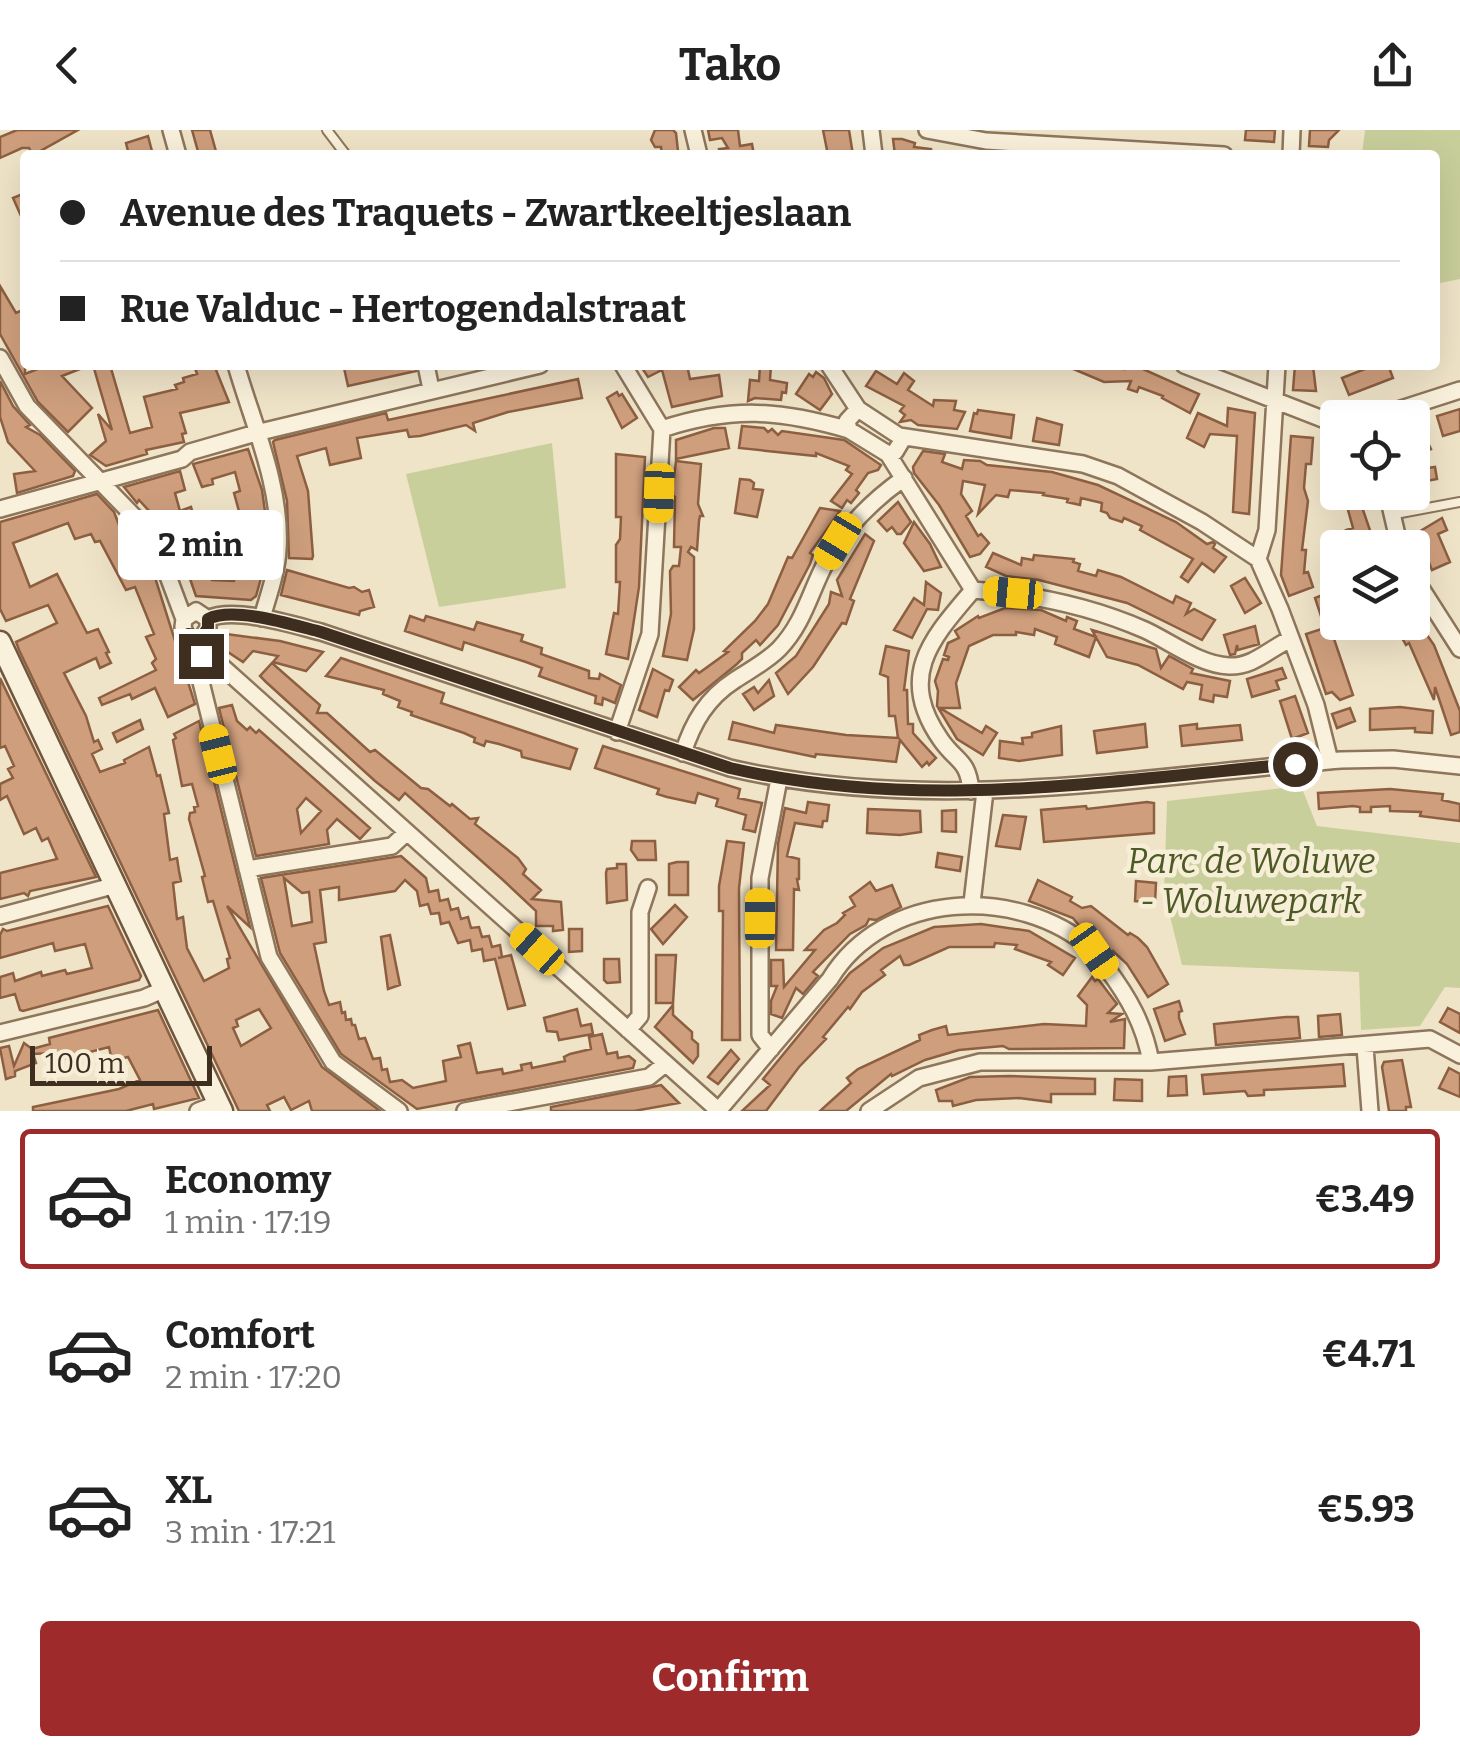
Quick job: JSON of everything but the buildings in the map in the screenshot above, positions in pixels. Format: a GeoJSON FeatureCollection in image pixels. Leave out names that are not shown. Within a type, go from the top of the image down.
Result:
{"type":"FeatureCollection","features":[{"type":"Feature","properties":{"kind":"main road"},"geometry":{"type":"LineString","coordinates":[[0,642],[221,1107]]}},
{"type":"Feature","properties":{"kind":"street"},"geometry":{"type":"LineString","coordinates":[[927,130],[986,140],[1145,150]]}},
{"type":"Feature","properties":{"kind":"street"},"geometry":{"type":"LineString","coordinates":[[0,358],[27,406],[153,536],[174,592],[195,624],[193,657],[223,669],[719,1111],[830,980],[840,962],[862,943],[914,916],[972,903],[1028,914],[1063,929],[1094,951],[1138,1013],[1151,1062]]}},
{"type":"Feature","properties":{"kind":"street"},"geometry":{"type":"LineString","coordinates":[[237,370],[278,520],[278,552],[262,618]]}},
{"type":"Feature","properties":{"kind":"street"},"geometry":{"type":"LineString","coordinates":[[427,370],[431,389]]}},
{"type":"Feature","properties":{"kind":"street"},"geometry":{"type":"LineString","coordinates":[[0,509],[182,459],[190,452],[256,433],[517,370]]}},
{"type":"Feature","properties":{"kind":"street"},"geometry":{"type":"LineString","coordinates":[[617,732],[650,634],[662,429],[627,370]]}},
{"type":"Feature","properties":{"kind":"street"},"geometry":{"type":"LineString","coordinates":[[833,370],[858,410],[899,436],[1083,464],[1118,476],[1202,522],[1258,559],[1316,705],[1330,762]]}},
{"type":"Feature","properties":{"kind":"street"},"geometry":{"type":"LineString","coordinates":[[1197,370],[1320,417]]}},
{"type":"Feature","properties":{"kind":"street"},"geometry":{"type":"LineString","coordinates":[[1258,559],[1268,530],[1277,370]]}},
{"type":"Feature","properties":{"kind":"street"},"geometry":{"type":"LineString","coordinates":[[1429,400],[1460,390]]}},
{"type":"Feature","properties":{"kind":"street"},"geometry":{"type":"LineString","coordinates":[[849,430],[847,421],[858,410]]}},
{"type":"Feature","properties":{"kind":"street"},"geometry":{"type":"LineString","coordinates":[[662,429],[718,412],[744,411],[849,430],[888,454],[974,590]]}},
{"type":"Feature","properties":{"kind":"street"},"geometry":{"type":"LineString","coordinates":[[888,454],[895,452],[901,442],[899,436]]}},
{"type":"Feature","properties":{"kind":"street"},"geometry":{"type":"LineString","coordinates":[[682,753],[708,702],[778,650],[799,624],[838,541],[863,511],[904,478]]}},
{"type":"Feature","properties":{"kind":"street"},"geometry":{"type":"LineString","coordinates":[[1389,510],[1395,530]]}},
{"type":"Feature","properties":{"kind":"street"},"geometry":{"type":"LineString","coordinates":[[974,590],[1052,600],[1094,611],[1214,664],[1243,665],[1291,640]]}},
{"type":"Feature","properties":{"kind":"street"},"geometry":{"type":"LineString","coordinates":[[972,903],[978,791],[967,768],[942,742],[929,721],[922,702],[921,674],[927,647],[974,590]]}},
{"type":"Feature","properties":{"kind":"street"},"geometry":{"type":"LineString","coordinates":[[1430,600],[1460,649]]}},
{"type":"Feature","properties":{"kind":"street"},"geometry":{"type":"LineString","coordinates":[[1440,614],[1460,616]]}},
{"type":"Feature","properties":{"kind":"street"},"geometry":{"type":"LineString","coordinates":[[195,624],[216,615],[262,618],[321,632],[617,732],[779,780],[890,792],[978,791],[1330,762],[1393,759],[1460,766]]}},
{"type":"Feature","properties":{"kind":"street"},"geometry":{"type":"LineString","coordinates":[[201,663],[201,682],[268,957],[333,1062],[399,1111]]}},
{"type":"Feature","properties":{"kind":"street"},"geometry":{"type":"LineString","coordinates":[[771,1049],[760,1035],[760,878],[779,780]]}},
{"type":"Feature","properties":{"kind":"street"},"geometry":{"type":"LineString","coordinates":[[247,870],[392,846],[406,834]]}},
{"type":"Feature","properties":{"kind":"street"},"geometry":{"type":"LineString","coordinates":[[0,916],[116,885]]}},
{"type":"Feature","properties":{"kind":"street"},"geometry":{"type":"LineString","coordinates":[[628,1030],[640,1016],[640,912],[648,888]]}},
{"type":"Feature","properties":{"kind":"street"},"geometry":{"type":"LineString","coordinates":[[0,1033],[144,998],[165,989]]}},
{"type":"Feature","properties":{"kind":"street"},"geometry":{"type":"LineString","coordinates":[[869,1111],[919,1078],[980,1062],[1151,1062],[1430,1039],[1460,1054]]}},
{"type":"Feature","properties":{"kind":"street"},"geometry":{"type":"LineString","coordinates":[[1364,1046],[1370,1111]]}},
{"type":"Feature","properties":{"kind":"street"},"geometry":{"type":"LineString","coordinates":[[465,1111],[649,1077],[666,1064]]}},
{"type":"Feature","properties":{"kind":"street"},"geometry":{"type":"LineString","coordinates":[[198,1111],[221,1107]]}},
{"type":"Feature","properties":{"kind":"lane"},"geometry":{"type":"LineString","coordinates":[[326,130],[342,150]]}},
{"type":"Feature","properties":{"kind":"lane"},"geometry":{"type":"LineString","coordinates":[[1390,515],[1459,504]]}},
{"type":"Feature","properties":{"kind":"green space"},"geometry":{"type":"Polygon","coordinates":[[[1365,130],[1460,130],[1460,279],[1440,283],[1440,150],[1363,150],[1365,130]]]}},
{"type":"Feature","properties":{"kind":"green space"},"geometry":{"type":"Polygon","coordinates":[[[552,443],[566,588],[439,607],[406,474],[552,443]]]}},
{"type":"Feature","properties":{"kind":"green space","name":"Parc de Woluwe - Woluwepark"},"geometry":{"type":"Polygon","coordinates":[[[1301,786],[1317,826],[1460,843],[1460,988],[1445,987],[1420,1026],[1361,1030],[1359,972],[1182,965],[1164,892],[1167,801],[1301,786]]]}},
{"type":"Feature","properties":{"kind":"route"},"geometry":{"type":"LineString","coordinates":[[201,656],[201,669],[193,657],[188,634],[202,636],[208,619],[224,615],[272,620],[321,632],[730,768],[789,782],[833,787],[942,793],[1295,764]]}}]}
